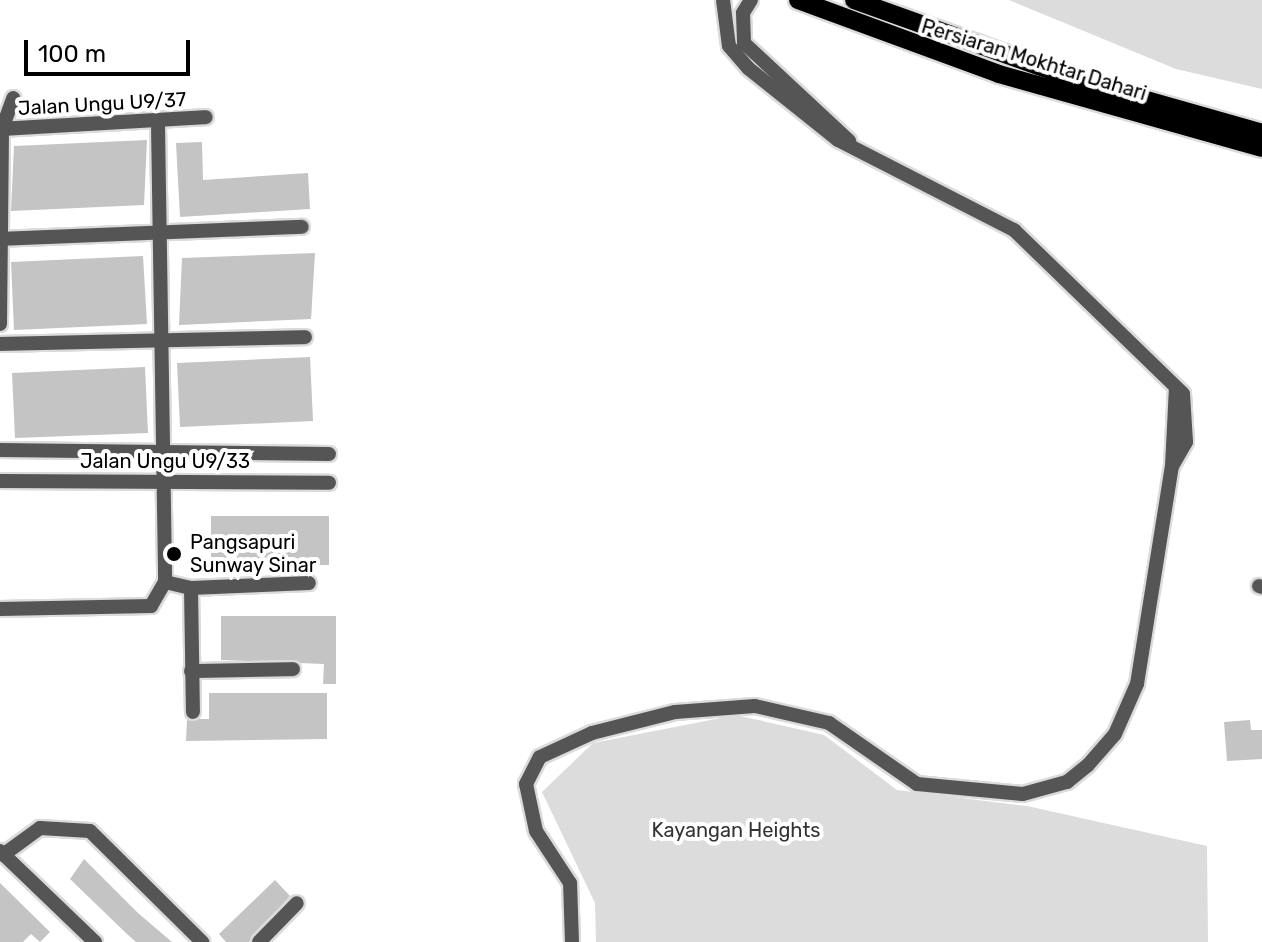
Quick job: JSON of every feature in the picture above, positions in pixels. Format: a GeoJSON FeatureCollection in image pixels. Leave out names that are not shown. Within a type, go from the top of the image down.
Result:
{"type":"FeatureCollection","features":[{"type":"Feature","properties":{"kind":"main road","name":"Persiaran Mokhtar Dahari"},"geometry":{"type":"LineString","coordinates":[[798,0],[999,74],[1262,148]]}},
{"type":"Feature","properties":{"kind":"main road","name":"Persiaran Mokhtar Dahari"},"geometry":{"type":"LineString","coordinates":[[854,0],[1080,81],[1262,133]]}},
{"type":"Feature","properties":{"kind":"street"},"geometry":{"type":"LineString","coordinates":[[723,0],[736,57],[838,140],[849,141]]}},
{"type":"Feature","properties":{"kind":"street"},"geometry":{"type":"LineString","coordinates":[[572,942],[570,883],[536,831],[526,784],[540,757],[583,736],[675,712],[755,706],[829,723],[917,784],[1023,794],[1067,782],[1088,765],[1115,734],[1137,684],[1172,466],[1176,388],[1021,235],[849,141],[744,43],[743,13],[751,0]]}},
{"type":"Feature","properties":{"kind":"street"},"geometry":{"type":"LineString","coordinates":[[0,324],[3,239],[1,129],[13,98]]}},
{"type":"Feature","properties":{"kind":"street","name":"Jalan Ungu U9/37"},"geometry":{"type":"LineString","coordinates":[[1,129],[158,125],[206,117]]}},
{"type":"Feature","properties":{"kind":"street"},"geometry":{"type":"LineString","coordinates":[[0,609],[151,606],[165,582],[161,480],[163,342],[158,125]]}},
{"type":"Feature","properties":{"kind":"street"},"geometry":{"type":"LineString","coordinates":[[3,239],[302,227]]}},
{"type":"Feature","properties":{"kind":"street"},"geometry":{"type":"LineString","coordinates":[[0,344],[305,337]]}},
{"type":"Feature","properties":{"kind":"street"},"geometry":{"type":"LineString","coordinates":[[0,450],[329,454]]}},
{"type":"Feature","properties":{"kind":"street","name":"Jalan Ungu U9/33"},"geometry":{"type":"LineString","coordinates":[[0,481],[329,483]]}},
{"type":"Feature","properties":{"kind":"street"},"geometry":{"type":"LineString","coordinates":[[165,582],[191,588],[309,583]]}},
{"type":"Feature","properties":{"kind":"street"},"geometry":{"type":"LineString","coordinates":[[191,588],[193,712]]}},
{"type":"Feature","properties":{"kind":"street"},"geometry":{"type":"LineString","coordinates":[[191,671],[293,669]]}},
{"type":"Feature","properties":{"kind":"street"},"geometry":{"type":"LineString","coordinates":[[95,942],[2,853],[40,828],[90,831],[202,942]]}},
{"type":"Feature","properties":{"kind":"street"},"geometry":{"type":"LineString","coordinates":[[259,942],[297,903]]}},
{"type":"Feature","properties":{"kind":"green space"},"geometry":{"type":"Polygon","coordinates":[[[1009,0],[1262,0],[1262,89],[1176,69],[1009,0]]]}},
{"type":"Feature","properties":{"kind":"green space","name":"Kayangan Heights"},"geometry":{"type":"Polygon","coordinates":[[[736,715],[824,735],[897,790],[1027,806],[1207,846],[1208,942],[596,942],[595,903],[542,792],[593,743],[736,715]]]}},
{"type":"Feature","properties":{"kind":"building"},"geometry":{"type":"Polygon","coordinates":[[[147,140],[144,205],[11,211],[14,146],[147,140]]]}},
{"type":"Feature","properties":{"kind":"building"},"geometry":{"type":"Polygon","coordinates":[[[202,142],[203,180],[308,173],[310,209],[180,217],[176,143],[202,142]]]}},
{"type":"Feature","properties":{"kind":"building"},"geometry":{"type":"Polygon","coordinates":[[[315,253],[311,319],[179,325],[182,258],[315,253]]]}},
{"type":"Feature","properties":{"kind":"building"},"geometry":{"type":"Polygon","coordinates":[[[143,256],[147,324],[14,330],[11,262],[143,256]]]}},
{"type":"Feature","properties":{"kind":"building"},"geometry":{"type":"Polygon","coordinates":[[[310,357],[313,421],[180,427],[177,363],[310,357]]]}},
{"type":"Feature","properties":{"kind":"building"},"geometry":{"type":"Polygon","coordinates":[[[145,367],[148,433],[15,438],[12,373],[145,367]]]}},
{"type":"Feature","properties":{"kind":"building"},"geometry":{"type":"Polygon","coordinates":[[[211,516],[329,516],[329,565],[211,565],[211,516]]]}},
{"type":"Feature","properties":{"kind":"building"},"geometry":{"type":"Polygon","coordinates":[[[221,616],[336,616],[336,684],[323,684],[324,664],[221,660],[221,616]]]}},
{"type":"Feature","properties":{"kind":"building"},"geometry":{"type":"Polygon","coordinates":[[[209,693],[327,693],[327,739],[186,741],[187,719],[209,719],[209,693]]]}},
{"type":"Feature","properties":{"kind":"building"},"geometry":{"type":"Polygon","coordinates":[[[1250,720],[1251,730],[1262,730],[1262,759],[1227,761],[1224,722],[1250,720]]]}},
{"type":"Feature","properties":{"kind":"building"},"geometry":{"type":"Polygon","coordinates":[[[84,859],[172,942],[136,942],[127,934],[70,879],[84,859]]]}},
{"type":"Feature","properties":{"kind":"building"},"geometry":{"type":"Polygon","coordinates":[[[275,880],[290,896],[249,942],[226,942],[219,934],[275,880]]]}},
{"type":"Feature","properties":{"kind":"building"},"geometry":{"type":"Polygon","coordinates":[[[0,883],[50,932],[40,942],[31,934],[23,942],[0,942],[0,883]]]}},
{"type":"Feature","properties":{"kind":"place","name":"Pangsapuri Sunway Sinar"},"geometry":{"type":"Point","coordinates":[174,554]}}]}
